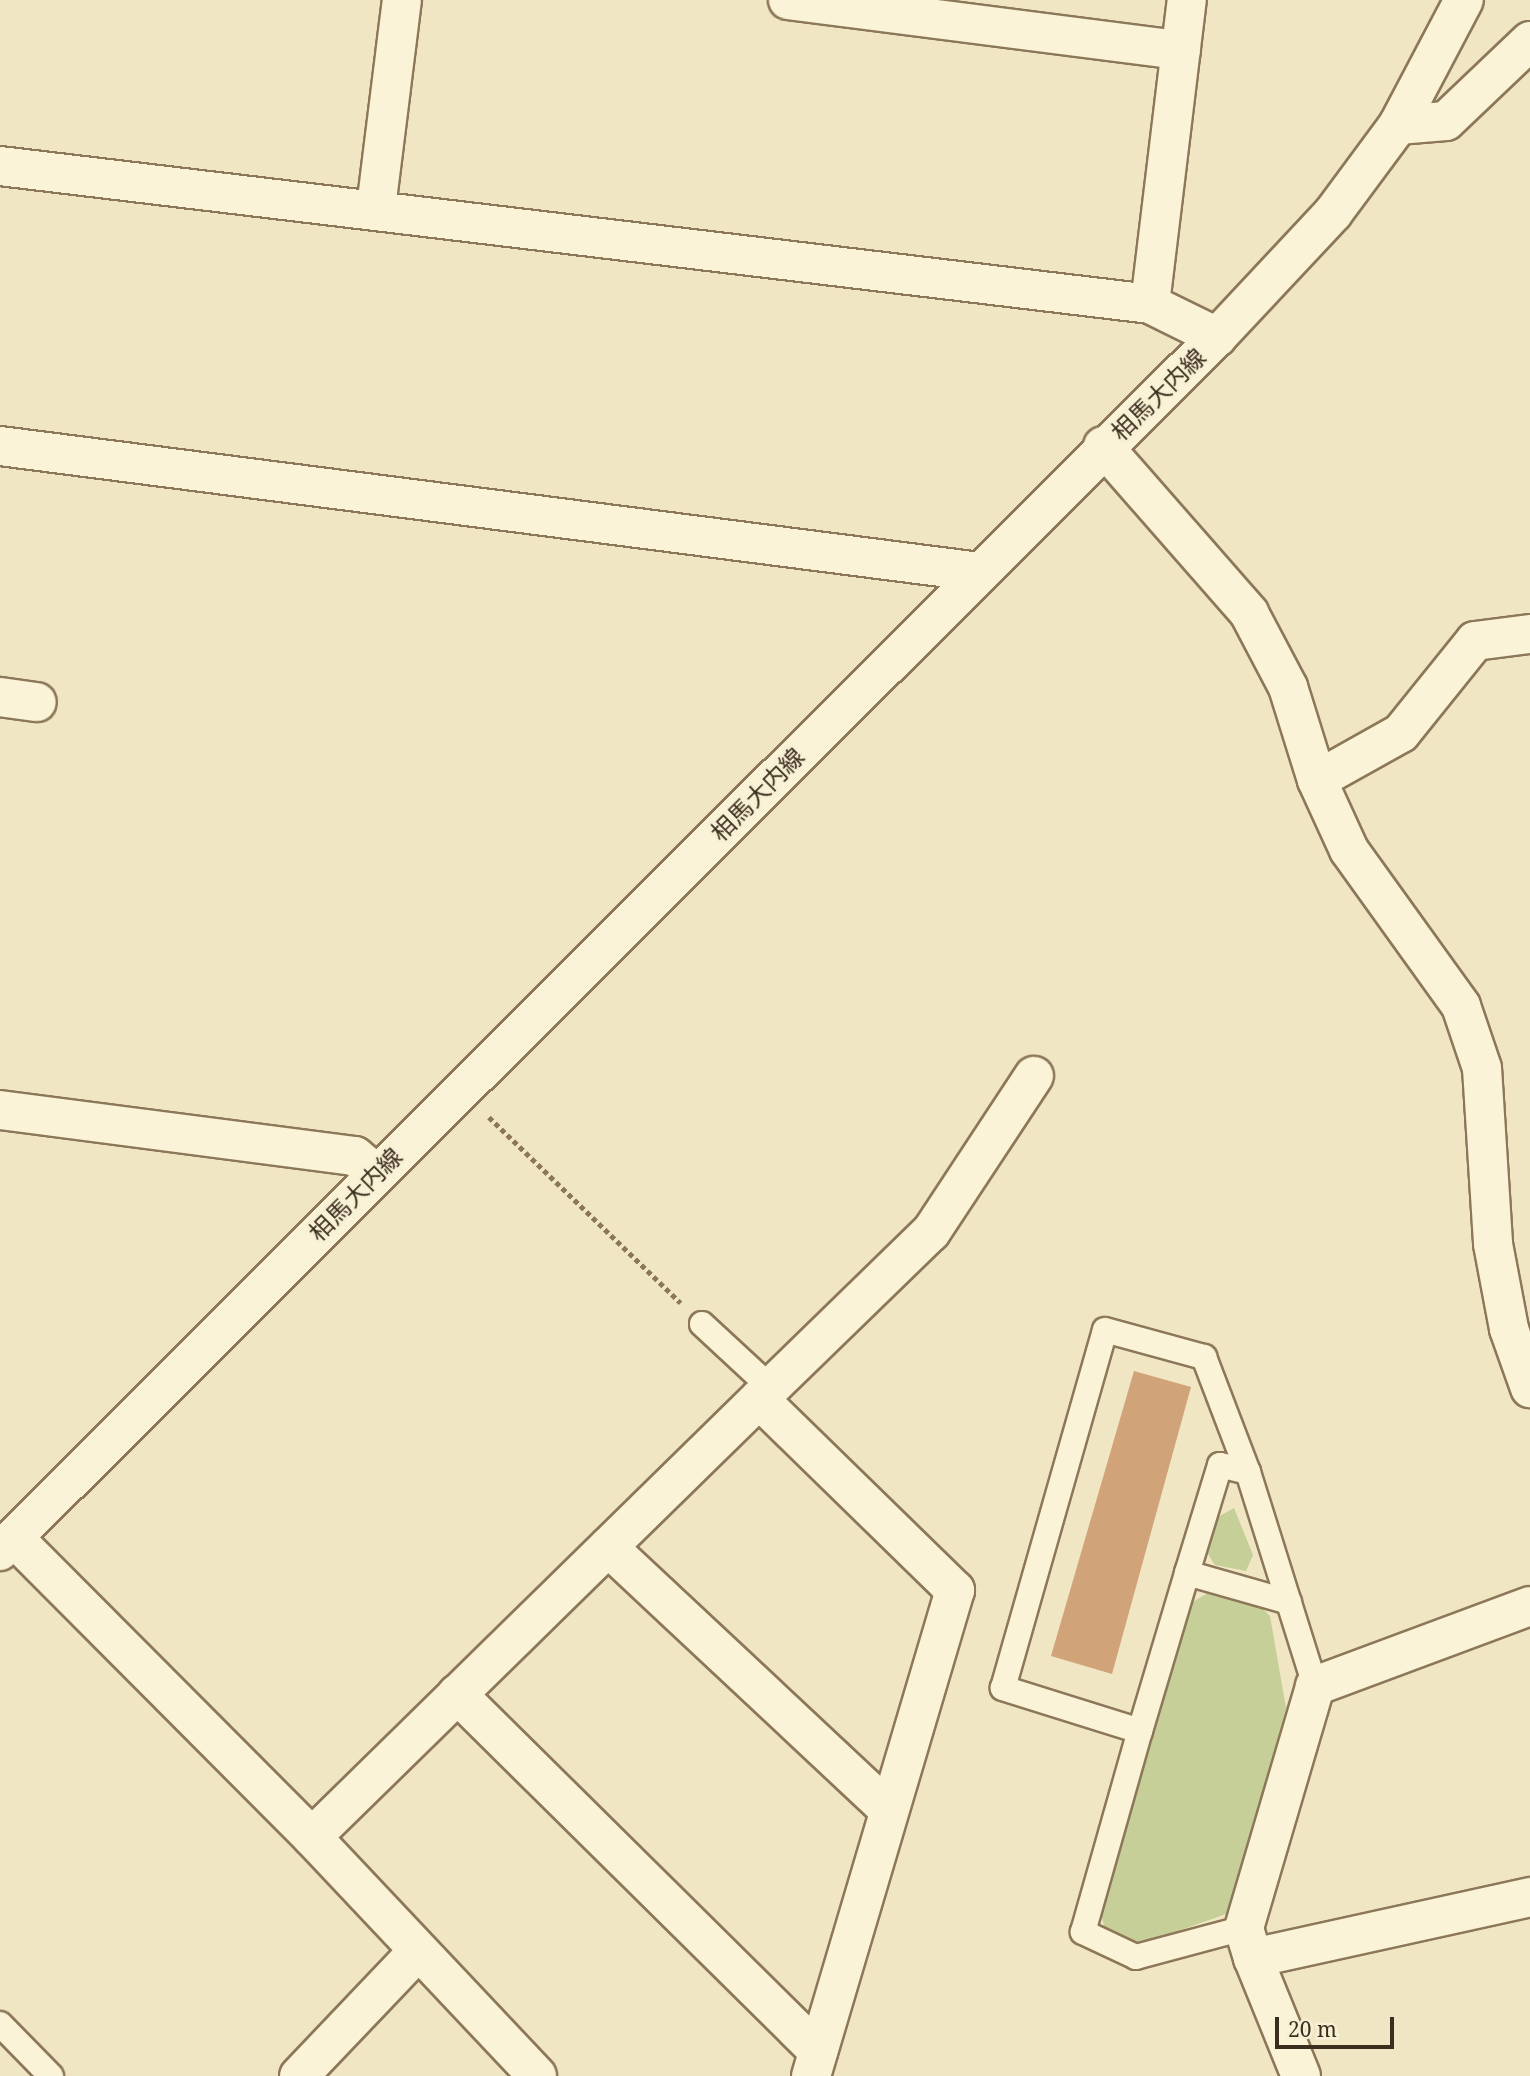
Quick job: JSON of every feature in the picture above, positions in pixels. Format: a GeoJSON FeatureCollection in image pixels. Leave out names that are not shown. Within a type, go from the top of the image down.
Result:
{"type":"FeatureCollection","features":[{"type":"Feature","properties":{"kind":"street"},"geometry":{"type":"LineString","coordinates":[[376,208],[402,0]]}},
{"type":"Feature","properties":{"kind":"street"},"geometry":{"type":"LineString","coordinates":[[788,0],[1181,50]]}},
{"type":"Feature","properties":{"kind":"street"},"geometry":{"type":"LineString","coordinates":[[1150,303],[1187,0]]}},
{"type":"Feature","properties":{"kind":"street","name":"相馬大内線"},"geometry":{"type":"LineString","coordinates":[[7,1544],[1103,446],[1217,337],[1334,212],[1398,125],[1464,0]]}},
{"type":"Feature","properties":{"kind":"street"},"geometry":{"type":"LineString","coordinates":[[1398,125],[1446,121],[1530,41]]}},
{"type":"Feature","properties":{"kind":"street"},"geometry":{"type":"LineString","coordinates":[[0,166],[376,208],[1150,303],[1217,337]]}},
{"type":"Feature","properties":{"kind":"street"},"geometry":{"type":"LineString","coordinates":[[0,446],[980,572]]}},
{"type":"Feature","properties":{"kind":"street"},"geometry":{"type":"LineString","coordinates":[[1103,446],[1249,614],[1288,687],[1317,780],[1349,850],[1461,1006],[1482,1068],[1498,1268],[1530,1388]]}},
{"type":"Feature","properties":{"kind":"street"},"geometry":{"type":"LineString","coordinates":[[1317,780],[1401,733],[1475,641],[1530,634]]}},
{"type":"Feature","properties":{"kind":"street"},"geometry":{"type":"LineString","coordinates":[[312,1837],[931,1232],[1034,1076]]}},
{"type":"Feature","properties":{"kind":"street"},"geometry":{"type":"LineString","coordinates":[[0,1111],[355,1156],[375,1173]]}},
{"type":"Feature","properties":{"kind":"street"},"geometry":{"type":"LineString","coordinates":[[765,1394],[956,1590],[887,1808],[815,2064]]}},
{"type":"Feature","properties":{"kind":"street"},"geometry":{"type":"LineString","coordinates":[[7,1544],[312,1837],[416,1953],[537,2076]]}},
{"type":"Feature","properties":{"kind":"street"},"geometry":{"type":"LineString","coordinates":[[608,1548],[887,1808]]}},
{"type":"Feature","properties":{"kind":"street"},"geometry":{"type":"LineString","coordinates":[[1301,2076],[1248,1943],[1315,1686],[1530,1606]]}},
{"type":"Feature","properties":{"kind":"street"},"geometry":{"type":"LineString","coordinates":[[457,1694],[815,2064]]}},
{"type":"Feature","properties":{"kind":"street"},"geometry":{"type":"LineString","coordinates":[[1248,1943],[1530,1897]]}},
{"type":"Feature","properties":{"kind":"street"},"geometry":{"type":"LineString","coordinates":[[299,2076],[416,1953]]}},
{"type":"Feature","properties":{"kind":"lane"},"geometry":{"type":"LineString","coordinates":[[702,1324],[765,1394]]}},
{"type":"Feature","properties":{"kind":"lane"},"geometry":{"type":"LineString","coordinates":[[1140,1731],[1003,1688],[1105,1330],[1204,1357],[1248,1472],[1315,1686]]}},
{"type":"Feature","properties":{"kind":"lane"},"geometry":{"type":"LineString","coordinates":[[1248,1472],[1220,1465],[1083,1932],[1136,1957],[1248,1943]]}},
{"type":"Feature","properties":{"kind":"lane"},"geometry":{"type":"LineString","coordinates":[[1187,1573],[1289,1602]]}},
{"type":"Feature","properties":{"kind":"lane"},"geometry":{"type":"LineString","coordinates":[[0,2024],[51,2076]]}},
{"type":"Feature","properties":{"kind":"path"},"geometry":{"type":"LineString","coordinates":[[460,1089],[702,1324]]}},
{"type":"Feature","properties":{"kind":"green space"},"geometry":{"type":"Polygon","coordinates":[[[1234,1508],[1253,1555],[1246,1571],[1215,1565],[1208,1554],[1218,1517],[1234,1508]]]}},
{"type":"Feature","properties":{"kind":"green space"},"geometry":{"type":"Polygon","coordinates":[[[1211,1591],[1259,1605],[1270,1616],[1286,1708],[1229,1913],[1141,1944],[1104,1926],[1100,1910],[1191,1603],[1211,1591]]]}},
{"type":"Feature","properties":{"kind":"building"},"geometry":{"type":"Polygon","coordinates":[[[1134,1371],[1191,1387],[1112,1674],[1051,1656],[1134,1371]]]}}]}
